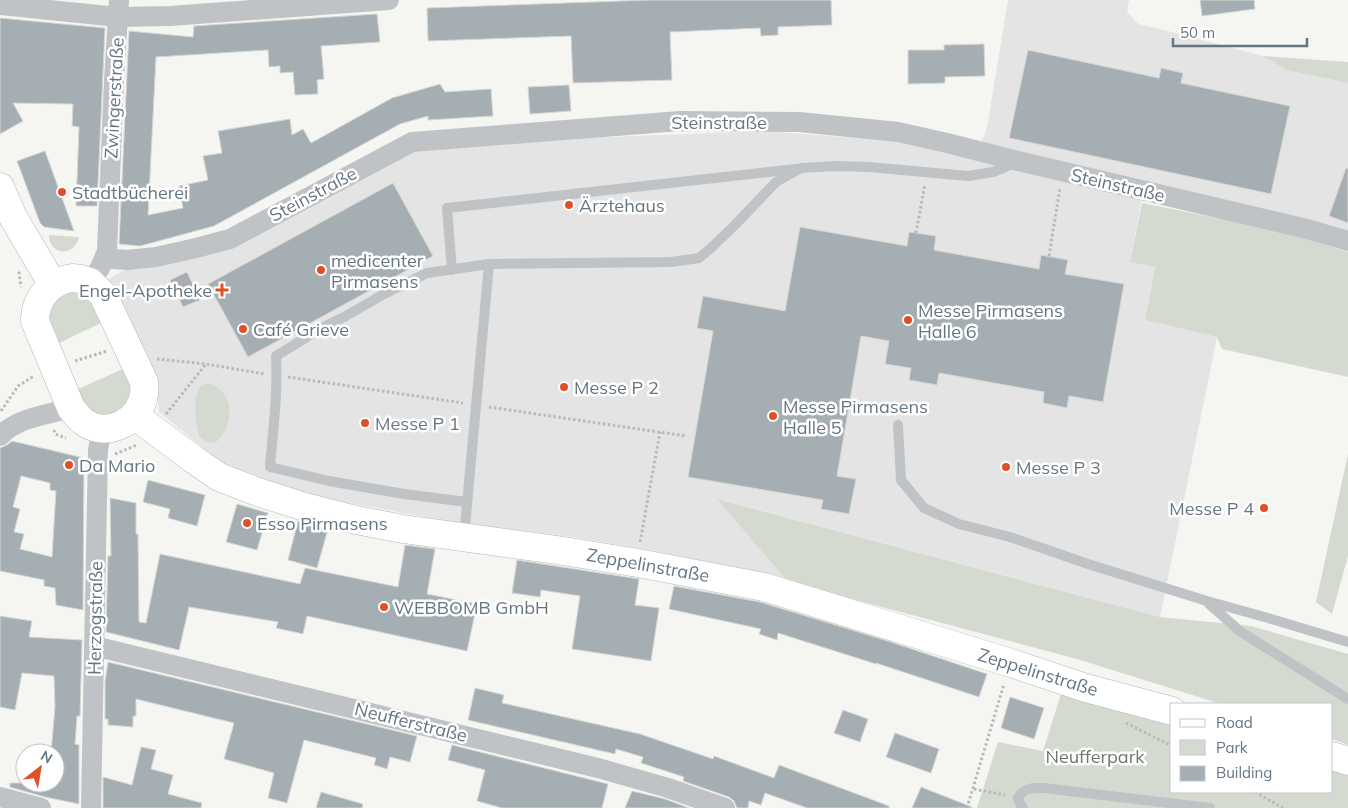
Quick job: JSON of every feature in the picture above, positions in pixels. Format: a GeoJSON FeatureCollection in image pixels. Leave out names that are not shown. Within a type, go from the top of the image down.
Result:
{"type":"FeatureCollection","features":[{"type":"Feature","properties":{"kind":"street"},"geometry":{"type":"LineString","coordinates":[[0,5],[118,9],[170,16],[389,0]]}},
{"type":"Feature","properties":{"kind":"street","name":"Zwingerstraße"},"geometry":{"type":"LineString","coordinates":[[90,282],[100,268],[107,251],[118,9]]}},
{"type":"Feature","properties":{"kind":"street","name":"Steinstraße"},"geometry":{"type":"LineString","coordinates":[[105,256],[113,259],[127,260],[156,257],[230,239],[412,142],[680,121],[799,122],[898,132],[947,142],[1018,161],[1307,229],[1348,241]]}},
{"type":"Feature","properties":{"kind":"street"},"geometry":{"type":"LineString","coordinates":[[0,187],[13,217],[53,285]]}},
{"type":"Feature","properties":{"kind":"street"},"geometry":{"type":"LineString","coordinates":[[0,436],[7,429],[28,419],[60,411],[90,426],[100,440],[125,424],[144,422],[141,404],[144,394],[144,382],[103,295],[90,282],[81,279],[62,280],[46,290],[35,313],[35,322],[60,411]]}},
{"type":"Feature","properties":{"kind":"street","name":"Zeppelinstraße"},"geometry":{"type":"LineString","coordinates":[[144,422],[219,477],[304,507],[403,529],[620,560],[764,587],[1086,688],[1170,710]]}},
{"type":"Feature","properties":{"kind":"street","name":"Herzogstraße"},"geometry":{"type":"LineString","coordinates":[[91,808],[100,440]]}},
{"type":"Feature","properties":{"kind":"street","name":"Neufferstraße"},"geometry":{"type":"LineString","coordinates":[[94,646],[598,768],[668,788],[724,808]]}},
{"type":"Feature","properties":{"kind":"street"},"geometry":{"type":"LineString","coordinates":[[1333,756],[1348,761]]}},
{"type":"Feature","properties":{"kind":"street"},"geometry":{"type":"LineString","coordinates":[[0,797],[40,808]]}},
{"type":"Feature","properties":{"kind":"lane"},"geometry":{"type":"LineString","coordinates":[[452,270],[447,208],[801,168],[869,167],[968,176],[993,172],[1018,161]]}},
{"type":"Feature","properties":{"kind":"lane"},"geometry":{"type":"LineString","coordinates":[[468,502],[404,494],[329,481],[270,466],[275,414],[276,356],[320,329],[427,273],[488,264],[671,262],[699,258],[712,248],[776,182],[801,168]]}},
{"type":"Feature","properties":{"kind":"lane"},"geometry":{"type":"LineString","coordinates":[[464,538],[488,264]]}},
{"type":"Feature","properties":{"kind":"lane"},"geometry":{"type":"LineString","coordinates":[[898,425],[901,480],[924,508],[959,524],[1010,537],[1088,564],[1207,601],[1348,642]]}},
{"type":"Feature","properties":{"kind":"lane"},"geometry":{"type":"LineString","coordinates":[[1207,601],[1240,632],[1348,699]]}},
{"type":"Feature","properties":{"kind":"lane"},"geometry":{"type":"LineString","coordinates":[[1023,808],[1018,798],[1020,793],[1028,788],[1044,788],[1210,808]]}},
{"type":"Feature","properties":{"kind":"path"},"geometry":{"type":"LineString","coordinates":[[916,233],[924,190]]}},
{"type":"Feature","properties":{"kind":"path"},"geometry":{"type":"LineString","coordinates":[[1049,256],[1057,209]]}},
{"type":"Feature","properties":{"kind":"path"},"geometry":{"type":"LineString","coordinates":[[21,289],[18,273],[38,262]]}},
{"type":"Feature","properties":{"kind":"path"},"geometry":{"type":"LineString","coordinates":[[60,411],[55,434],[100,440],[114,455],[141,444],[144,422],[206,364]]}},
{"type":"Feature","properties":{"kind":"path"},"geometry":{"type":"LineString","coordinates":[[238,370],[277,376]]}},
{"type":"Feature","properties":{"kind":"path"},"geometry":{"type":"LineString","coordinates":[[641,538],[660,432]]}},
{"type":"Feature","properties":{"kind":"path"},"geometry":{"type":"LineString","coordinates":[[967,808],[1003,688]]}},
{"type":"Feature","properties":{"kind":"path"},"geometry":{"type":"LineString","coordinates":[[974,789],[1018,798]]}},
{"type":"Feature","properties":{"kind":"path"},"geometry":{"type":"LineString","coordinates":[[1256,793],[1283,808]]}},
{"type":"Feature","properties":{"kind":"shaded area"},"geometry":{"type":"Polygon","coordinates":[[[1008,0],[1129,0],[1127,12],[1138,24],[1263,56],[1286,70],[1348,83],[1348,235],[1145,182],[1130,262],[1155,266],[1145,320],[1217,337],[1160,617],[718,499],[788,582],[656,551],[566,536],[447,521],[311,496],[222,463],[159,412],[158,396],[133,342],[102,283],[122,271],[149,264],[420,149],[531,140],[766,131],[892,141],[975,159],[987,128],[1008,0]]]}},
{"type":"Feature","properties":{"kind":"green space"},"geometry":{"type":"Polygon","coordinates":[[[1263,56],[1348,62],[1348,83],[1286,70],[1263,56]]]}},
{"type":"Feature","properties":{"kind":"green space"},"geometry":{"type":"Polygon","coordinates":[[[1142,203],[1282,231],[1348,252],[1348,377],[1222,349],[1217,337],[1145,320],[1155,267],[1130,262],[1142,203]]]}},
{"type":"Feature","properties":{"kind":"green space"},"geometry":{"type":"Polygon","coordinates":[[[49,235],[79,237],[72,248],[62,251],[53,247],[49,235]]]}},
{"type":"Feature","properties":{"kind":"green space"},"geometry":{"type":"Polygon","coordinates":[[[75,290],[89,299],[103,322],[55,345],[49,334],[47,308],[56,296],[75,290]]]}},
{"type":"Feature","properties":{"kind":"green space"},"geometry":{"type":"Polygon","coordinates":[[[125,368],[130,381],[131,395],[124,407],[105,415],[98,415],[86,408],[76,390],[125,368]]]}},
{"type":"Feature","properties":{"kind":"green space"},"geometry":{"type":"Polygon","coordinates":[[[208,383],[224,394],[229,410],[226,428],[215,443],[205,441],[199,436],[196,422],[195,400],[200,386],[208,383]]]}},
{"type":"Feature","properties":{"kind":"green space"},"geometry":{"type":"Polygon","coordinates":[[[1348,454],[1348,556],[1332,614],[1316,602],[1348,454]]]}},
{"type":"Feature","properties":{"kind":"green space"},"geometry":{"type":"Polygon","coordinates":[[[717,499],[1160,617],[1251,626],[1348,654],[1348,745],[1333,739],[1333,703],[1218,703],[1077,659],[788,582],[717,499]]]}},
{"type":"Feature","properties":{"kind":"green space","name":"Neufferpark"},"geometry":{"type":"Polygon","coordinates":[[[1061,694],[1170,724],[1170,793],[1333,793],[1333,768],[1348,773],[1348,808],[977,808],[998,742],[1043,751],[1061,694]]]}},
{"type":"Feature","properties":{"kind":"building"},"geometry":{"type":"Polygon","coordinates":[[[649,0],[831,0],[832,25],[778,27],[778,35],[761,36],[760,28],[670,32],[672,80],[573,83],[571,36],[428,41],[427,8],[649,0]]]}},
{"type":"Feature","properties":{"kind":"building"},"geometry":{"type":"Polygon","coordinates":[[[1200,0],[1254,0],[1255,9],[1202,16],[1200,0]]]}},
{"type":"Feature","properties":{"kind":"building"},"geometry":{"type":"Polygon","coordinates":[[[377,14],[380,42],[321,46],[324,79],[317,80],[318,94],[295,95],[293,72],[280,73],[280,66],[269,67],[268,50],[156,57],[148,215],[183,208],[179,186],[208,180],[203,156],[222,153],[218,131],[290,119],[292,135],[303,129],[311,143],[392,98],[440,84],[445,92],[491,89],[493,116],[428,120],[428,116],[400,124],[214,226],[140,246],[119,244],[129,31],[193,37],[194,26],[377,14]]]}},
{"type":"Feature","properties":{"kind":"building"},"geometry":{"type":"Polygon","coordinates":[[[0,18],[105,28],[97,206],[76,206],[79,127],[72,126],[73,104],[13,103],[23,121],[0,134],[0,18]]]}},
{"type":"Feature","properties":{"kind":"building"},"geometry":{"type":"Polygon","coordinates":[[[984,44],[985,76],[945,77],[945,83],[908,84],[908,50],[944,50],[944,45],[984,44]]]}},
{"type":"Feature","properties":{"kind":"building"},"geometry":{"type":"Polygon","coordinates":[[[1028,50],[1159,78],[1161,68],[1183,73],[1181,83],[1290,106],[1271,194],[1009,138],[1028,50]]]}},
{"type":"Feature","properties":{"kind":"building"},"geometry":{"type":"Polygon","coordinates":[[[569,85],[571,111],[530,114],[528,87],[569,85]]]}},
{"type":"Feature","properties":{"kind":"building"},"geometry":{"type":"Polygon","coordinates":[[[45,151],[74,231],[44,227],[40,223],[17,161],[45,151]]]}},
{"type":"Feature","properties":{"kind":"building"},"geometry":{"type":"Polygon","coordinates":[[[1346,168],[1348,169],[1348,223],[1329,216],[1346,168]]]}},
{"type":"Feature","properties":{"kind":"building","name":"medicenter Pirmasens"},"geometry":{"type":"Polygon","coordinates":[[[393,183],[433,256],[248,357],[208,284],[393,183]]]}},
{"type":"Feature","properties":{"kind":"building","name":"Messe Pirmasens Halle 6"},"geometry":{"type":"Polygon","coordinates":[[[800,227],[907,246],[909,232],[936,236],[934,250],[1039,269],[1041,255],[1068,260],[1065,274],[1124,284],[1103,402],[1069,396],[1067,408],[1043,403],[1044,392],[939,373],[937,385],[909,380],[911,368],[885,364],[889,341],[861,336],[837,476],[856,479],[849,514],[821,509],[823,500],[688,477],[713,331],[697,328],[703,296],[785,311],[800,227]]]}},
{"type":"Feature","properties":{"kind":"building"},"geometry":{"type":"Polygon","coordinates":[[[187,272],[200,300],[183,307],[170,280],[187,272]]]}},
{"type":"Feature","properties":{"kind":"building"},"geometry":{"type":"Polygon","coordinates":[[[12,441],[84,458],[83,610],[56,605],[55,588],[44,586],[44,580],[0,571],[0,448],[12,441]],[[21,476],[13,507],[20,509],[14,532],[24,534],[20,549],[52,557],[56,491],[50,490],[50,483],[21,476]]]}},
{"type":"Feature","properties":{"kind":"building"},"geometry":{"type":"Polygon","coordinates":[[[148,480],[205,495],[197,526],[168,518],[170,509],[143,502],[148,480]]]}},
{"type":"Feature","properties":{"kind":"building"},"geometry":{"type":"Polygon","coordinates":[[[110,498],[136,503],[139,622],[146,623],[160,554],[300,584],[305,568],[398,587],[405,545],[435,549],[427,594],[477,604],[467,651],[307,616],[303,634],[276,628],[278,622],[189,607],[179,650],[106,632],[108,556],[111,556],[110,498]]]}},
{"type":"Feature","properties":{"kind":"building"},"geometry":{"type":"Polygon","coordinates":[[[237,504],[268,513],[257,550],[226,542],[237,504]]]}},
{"type":"Feature","properties":{"kind":"building"},"geometry":{"type":"Polygon","coordinates":[[[298,521],[328,529],[317,568],[288,560],[298,521]]]}},
{"type":"Feature","properties":{"kind":"building"},"geometry":{"type":"Polygon","coordinates":[[[517,560],[639,579],[635,605],[659,608],[651,661],[572,649],[580,596],[541,590],[540,597],[512,593],[517,560]]]}},
{"type":"Feature","properties":{"kind":"building"},"geometry":{"type":"Polygon","coordinates":[[[674,586],[760,602],[987,674],[979,697],[778,633],[777,640],[759,634],[761,629],[669,609],[674,586]]]}},
{"type":"Feature","properties":{"kind":"building"},"geometry":{"type":"Polygon","coordinates":[[[0,616],[32,621],[29,637],[82,640],[80,716],[77,716],[75,744],[79,745],[79,804],[31,793],[65,793],[65,743],[52,743],[55,707],[54,676],[22,673],[15,710],[0,707],[0,616]]]}},
{"type":"Feature","properties":{"kind":"building"},"geometry":{"type":"Polygon","coordinates":[[[108,662],[417,736],[410,762],[390,757],[387,769],[374,765],[376,758],[304,740],[287,803],[268,798],[274,773],[224,759],[234,723],[136,699],[136,716],[133,716],[133,727],[108,725],[108,719],[105,719],[105,682],[108,662]]]}},
{"type":"Feature","properties":{"kind":"building"},"geometry":{"type":"Polygon","coordinates":[[[475,688],[504,695],[502,703],[640,734],[713,759],[714,756],[774,778],[779,765],[889,806],[889,808],[807,808],[765,793],[761,805],[749,801],[748,808],[737,808],[734,801],[729,797],[683,781],[684,777],[641,763],[643,757],[616,749],[615,754],[468,720],[475,688]]]}},
{"type":"Feature","properties":{"kind":"building"},"geometry":{"type":"Polygon","coordinates":[[[1010,697],[1044,708],[1034,739],[1001,728],[1010,697]]]}},
{"type":"Feature","properties":{"kind":"building"},"geometry":{"type":"Polygon","coordinates":[[[843,710],[868,719],[860,742],[834,733],[843,710]]]}},
{"type":"Feature","properties":{"kind":"building"},"geometry":{"type":"Polygon","coordinates":[[[895,733],[939,749],[931,773],[886,757],[895,733]]]}},
{"type":"Feature","properties":{"kind":"building"},"geometry":{"type":"Polygon","coordinates":[[[452,745],[608,784],[602,808],[502,808],[477,801],[485,770],[448,760],[452,745]]]}},
{"type":"Feature","properties":{"kind":"building"},"geometry":{"type":"Polygon","coordinates":[[[141,747],[156,750],[151,769],[173,775],[168,794],[202,803],[201,808],[103,808],[103,777],[132,785],[141,747]]]}},
{"type":"Feature","properties":{"kind":"building"},"geometry":{"type":"Polygon","coordinates":[[[10,783],[15,783],[15,788],[10,787],[10,783]]]}},
{"type":"Feature","properties":{"kind":"building"},"geometry":{"type":"Polygon","coordinates":[[[921,787],[972,807],[972,808],[912,808],[921,787]]]}},
{"type":"Feature","properties":{"kind":"building"},"geometry":{"type":"Polygon","coordinates":[[[632,791],[665,799],[689,808],[625,808],[632,791]]]}},
{"type":"Feature","properties":{"kind":"building"},"geometry":{"type":"Polygon","coordinates":[[[321,792],[363,804],[362,808],[316,808],[321,792]]]}},
{"type":"Feature","properties":{"kind":"place","name":"Stadtbücherei"},"geometry":{"type":"Point","coordinates":[62,192]}},
{"type":"Feature","properties":{"kind":"place","name":"Ärztehaus"},"geometry":{"type":"Point","coordinates":[569,205]}},
{"type":"Feature","properties":{"kind":"place","name":"medicenter Pirmasens"},"geometry":{"type":"Point","coordinates":[321,270]}},
{"type":"Feature","properties":{"kind":"place","name":"Engel-Apotheke"},"geometry":{"type":"Point","coordinates":[222,290]}},
{"type":"Feature","properties":{"kind":"place","name":"Messe Pirmasens Halle 6"},"geometry":{"type":"Point","coordinates":[908,320]}},
{"type":"Feature","properties":{"kind":"place","name":"Café Grieve"},"geometry":{"type":"Point","coordinates":[243,329]}},
{"type":"Feature","properties":{"kind":"place","name":"Messe P 2"},"geometry":{"type":"Point","coordinates":[564,387]}},
{"type":"Feature","properties":{"kind":"place","name":"Messe Pirmasens Halle 5"},"geometry":{"type":"Point","coordinates":[773,416]}},
{"type":"Feature","properties":{"kind":"place","name":"Messe P 1"},"geometry":{"type":"Point","coordinates":[365,423]}},
{"type":"Feature","properties":{"kind":"place","name":"Da Mario"},"geometry":{"type":"Point","coordinates":[69,465]}},
{"type":"Feature","properties":{"kind":"place","name":"Messe P 3"},"geometry":{"type":"Point","coordinates":[1006,467]}},
{"type":"Feature","properties":{"kind":"place","name":"Messe P 4"},"geometry":{"type":"Point","coordinates":[1264,508]}},
{"type":"Feature","properties":{"kind":"place","name":"Esso Pirmasens"},"geometry":{"type":"Point","coordinates":[247,523]}},
{"type":"Feature","properties":{"kind":"place","name":"WEBBOMB GmbH"},"geometry":{"type":"Point","coordinates":[384,607]}}]}
